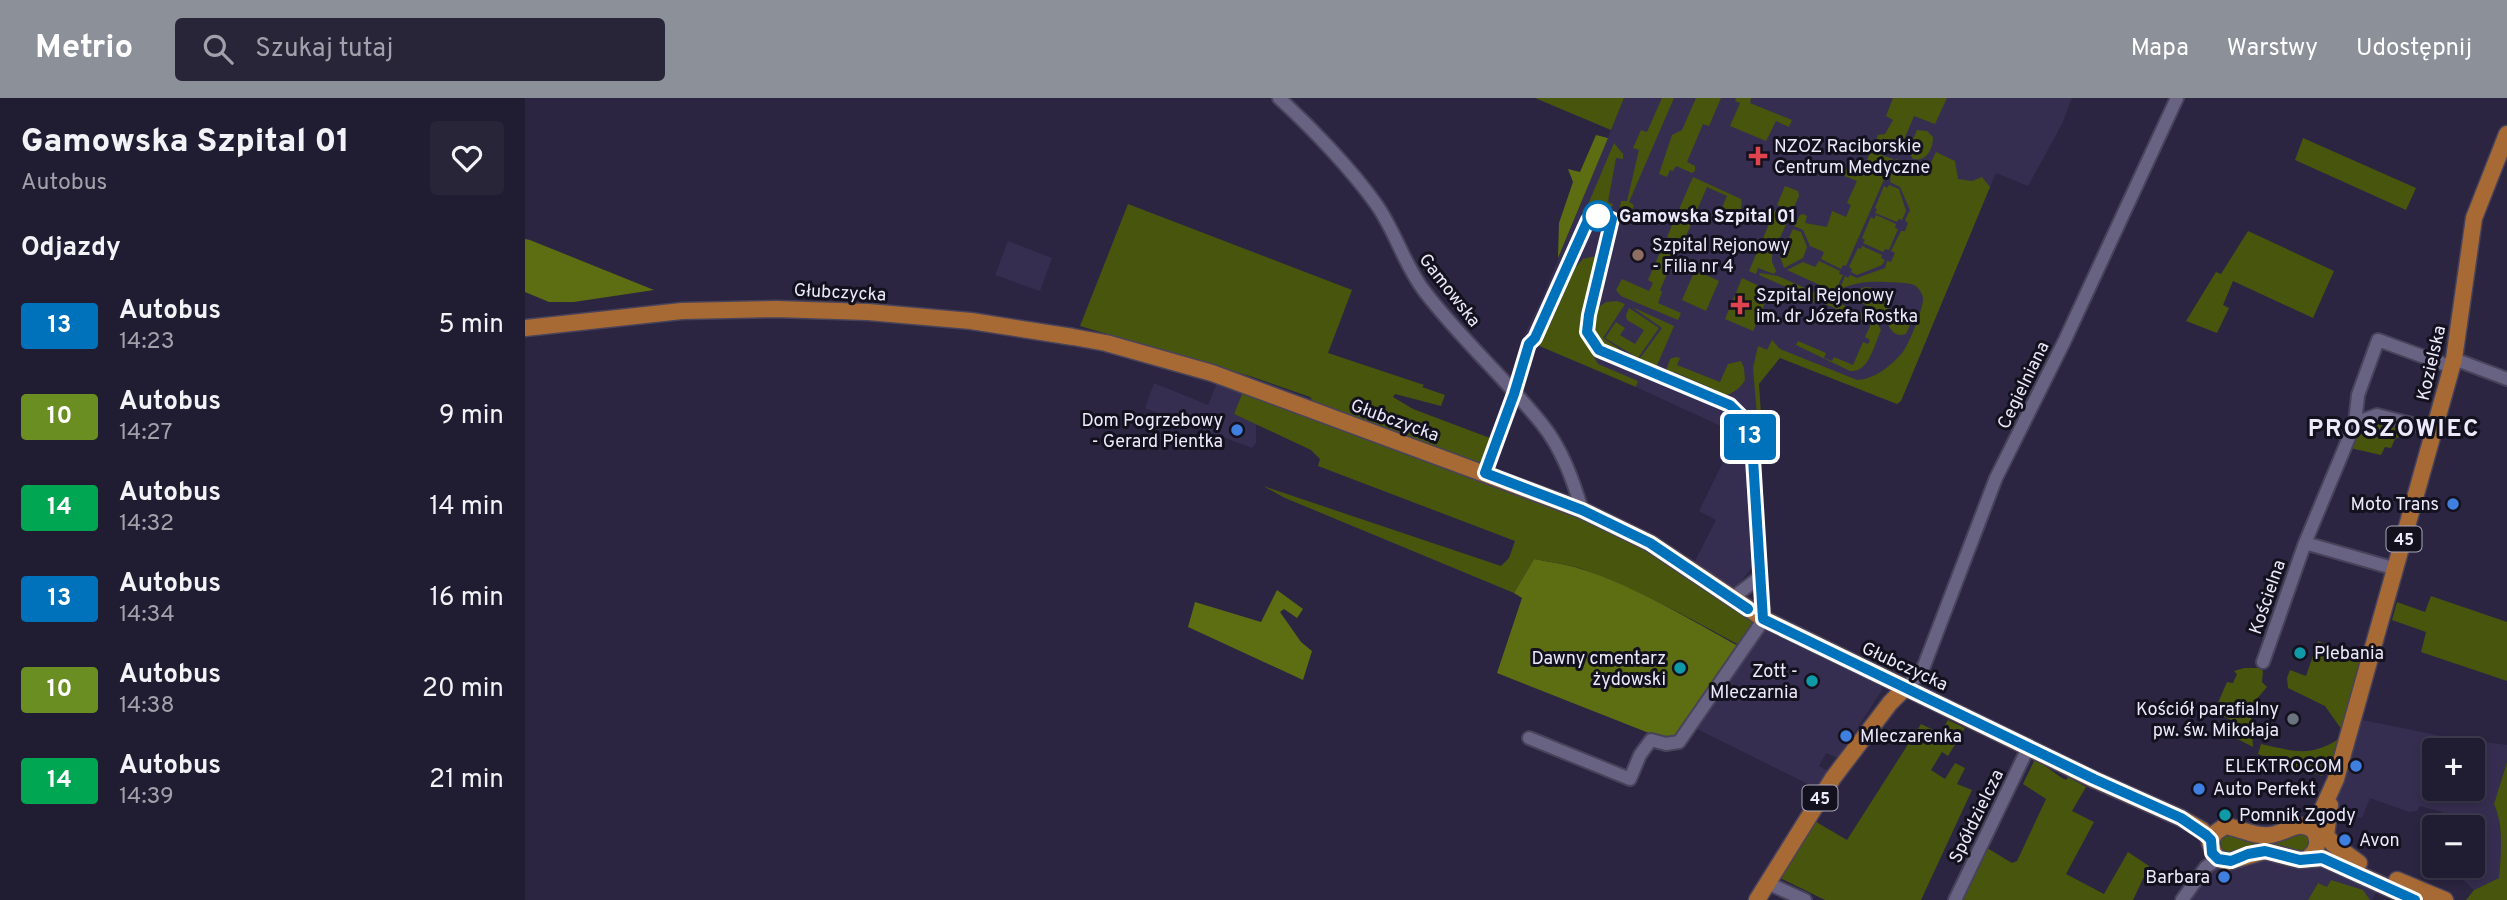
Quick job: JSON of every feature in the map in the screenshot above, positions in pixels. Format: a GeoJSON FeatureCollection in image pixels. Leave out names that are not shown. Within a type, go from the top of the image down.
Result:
{"type":"FeatureCollection","features":[{"type":"Feature","properties":{"kind":"main road","name":"Kozielska"},"geometry":{"type":"LineString","coordinates":[[2310,832],[2336,779],[2396,569],[2453,363],[2472,226],[2507,134]]}},
{"type":"Feature","properties":{"kind":"main road","name":"Głubczycka"},"geometry":{"type":"LineString","coordinates":[[525,328],[683,312],[776,309],[869,312],[971,321],[1073,337],[1156,357],[1246,384],[1582,510],[1650,543],[1763,619],[2181,818],[2215,844],[2229,826],[2260,836],[2310,832]]}},
{"type":"Feature","properties":{"kind":"main road","name":"45"},"geometry":{"type":"LineString","coordinates":[[1757,900],[1833,778],[1905,688]]}},
{"type":"Feature","properties":{"kind":"main road","name":"Kozielska"},"geometry":{"type":"LineString","coordinates":[[2310,832],[2340,762]]}},
{"type":"Feature","properties":{"kind":"main road"},"geometry":{"type":"LineString","coordinates":[[2336,779],[2326,835],[2333,844],[2359,863]]}},
{"type":"Feature","properties":{"kind":"main road","name":"45"},"geometry":{"type":"LineString","coordinates":[[2309,857],[2315,851],[2310,832]]}},
{"type":"Feature","properties":{"kind":"main road"},"geometry":{"type":"LineString","coordinates":[[2310,832],[2330,852],[2440,898]]}},
{"type":"Feature","properties":{"kind":"main road"},"geometry":{"type":"LineString","coordinates":[[2215,844],[2231,861],[2265,851],[2300,860],[2309,857],[2326,859],[2415,900]]}},
{"type":"Feature","properties":{"kind":"street","name":"Gamowska"},"geometry":{"type":"LineString","coordinates":[[1279,98],[1377,205],[1404,260],[1424,291],[1543,425],[1570,471],[1582,510]]}},
{"type":"Feature","properties":{"kind":"street","name":"Cegielniana"},"geometry":{"type":"LineString","coordinates":[[1905,688],[1924,666],[1996,478],[2070,330],[2177,98]]}},
{"type":"Feature","properties":{"kind":"street","name":"Kościelna"},"geometry":{"type":"LineString","coordinates":[[2263,662],[2305,543],[2355,423],[2358,395],[2378,340],[2453,363]]}},
{"type":"Feature","properties":{"kind":"street"},"geometry":{"type":"LineString","coordinates":[[2453,363],[2507,379]]}},
{"type":"Feature","properties":{"kind":"street"},"geometry":{"type":"LineString","coordinates":[[2355,423],[2377,415],[2435,430]]}},
{"type":"Feature","properties":{"kind":"street","name":"Kościelna"},"geometry":{"type":"LineString","coordinates":[[2305,543],[2396,569]]}},
{"type":"Feature","properties":{"kind":"street"},"geometry":{"type":"LineString","coordinates":[[1529,738],[1630,779],[1640,755],[1651,740],[1666,744],[1679,742],[1763,619],[1760,577],[1731,599]]}},
{"type":"Feature","properties":{"kind":"street","name":"Spółdzielcza"},"geometry":{"type":"LineString","coordinates":[[1955,900],[2029,746]]}},
{"type":"Feature","properties":{"kind":"street"},"geometry":{"type":"LineString","coordinates":[[2182,900],[2206,867],[2215,844]]}},
{"type":"Feature","properties":{"kind":"street"},"geometry":{"type":"LineString","coordinates":[[1767,883],[1805,900]]}},
{"type":"Feature","properties":{"kind":"shaded area","name":"Szpital Rejonowy im. dr Józefa Rostka"},"geometry":{"type":"Polygon","coordinates":[[[1624,98],[2072,98],[2062,124],[2028,186],[1996,173],[1901,401],[1897,404],[1876,396],[1777,352],[1755,379],[1761,461],[1746,489],[1753,566],[1734,590],[1694,563],[1716,520],[1699,511],[1733,442],[1725,428],[1636,387],[1637,381],[1598,364],[1537,345],[1524,336],[1624,98]]]}},
{"type":"Feature","properties":{"kind":"shaded area"},"geometry":{"type":"Polygon","coordinates":[[[1008,241],[1052,258],[1040,291],[995,275],[1008,241]]]}},
{"type":"Feature","properties":{"kind":"shaded area"},"geometry":{"type":"Polygon","coordinates":[[[1218,380],[1244,389],[1234,414],[1256,424],[1256,443],[1252,448],[1145,408],[1154,383],[1208,405],[1218,380]]]}},
{"type":"Feature","properties":{"kind":"shaded area"},"geometry":{"type":"Polygon","coordinates":[[[1762,627],[1881,685],[1882,690],[1838,758],[1826,753],[1819,766],[1830,772],[1818,789],[1693,727],[1762,627]]]}},
{"type":"Feature","properties":{"kind":"shaded area"},"geometry":{"type":"Polygon","coordinates":[[[2358,719],[2454,738],[2422,738],[2422,801],[2485,801],[2485,742],[2507,745],[2507,761],[2494,804],[2498,814],[2502,847],[2499,878],[2474,890],[2461,878],[2485,878],[2485,815],[2448,815],[2420,806],[2417,811],[2409,812],[2370,798],[2362,818],[2333,810],[2358,719]]]}},
{"type":"Feature","properties":{"kind":"shaded area"},"geometry":{"type":"Polygon","coordinates":[[[2255,856],[2316,861],[2378,889],[2372,900],[2354,900],[2318,883],[2308,900],[2192,900],[2211,872],[2221,864],[2255,856]]]}},
{"type":"Feature","properties":{"kind":"green space"},"geometry":{"type":"Polygon","coordinates":[[[1535,98],[1624,98],[1611,130],[1535,98]]]}},
{"type":"Feature","properties":{"kind":"green space"},"geometry":{"type":"Polygon","coordinates":[[[1662,98],[1674,98],[1629,202],[1634,205],[1630,215],[1622,216],[1619,213],[1621,201],[1627,201],[1639,150],[1633,148],[1641,130],[1647,132],[1662,98]]]}},
{"type":"Feature","properties":{"kind":"green space"},"geometry":{"type":"Polygon","coordinates":[[[1696,98],[1721,98],[1709,126],[1703,124],[1687,162],[1695,166],[1695,171],[1692,173],[1676,166],[1673,171],[1670,170],[1667,177],[1659,174],[1672,135],[1682,130],[1696,98]]]}},
{"type":"Feature","properties":{"kind":"green space"},"geometry":{"type":"Polygon","coordinates":[[[1736,98],[1751,98],[1750,103],[1792,120],[1789,127],[1776,121],[1766,141],[1730,126],[1740,103],[1735,101],[1736,98]]]}},
{"type":"Feature","properties":{"kind":"green space"},"geometry":{"type":"Polygon","coordinates":[[[1893,98],[1947,98],[1935,124],[1914,116],[1904,140],[1892,150],[1876,140],[1878,135],[1885,134],[1893,120],[1886,116],[1893,98]]]}},
{"type":"Feature","properties":{"kind":"green space"},"geometry":{"type":"Polygon","coordinates":[[[1917,130],[1927,131],[1933,137],[1928,154],[1922,159],[1913,159],[1908,151],[1917,130]]]}},
{"type":"Feature","properties":{"kind":"green space"},"geometry":{"type":"Polygon","coordinates":[[[1596,135],[1608,138],[1558,258],[1559,223],[1573,182],[1568,169],[1580,172],[1596,135]]]}},
{"type":"Feature","properties":{"kind":"green space"},"geometry":{"type":"Polygon","coordinates":[[[2303,138],[2416,188],[2406,210],[2295,160],[2303,138]]]}},
{"type":"Feature","properties":{"kind":"green space"},"geometry":{"type":"Polygon","coordinates":[[[1614,143],[1623,154],[1623,159],[1616,158],[1608,202],[1613,204],[1612,207],[1587,209],[1540,318],[1614,143]]]}},
{"type":"Feature","properties":{"kind":"green space"},"geometry":{"type":"Polygon","coordinates":[[[1871,151],[1893,159],[1846,266],[1843,265],[1841,269],[1821,259],[1824,252],[1810,246],[1803,230],[1794,226],[1803,214],[1807,216],[1805,223],[1827,227],[1832,211],[1846,217],[1851,205],[1847,203],[1857,181],[1842,175],[1841,168],[1846,170],[1849,164],[1862,170],[1871,151]]]}},
{"type":"Feature","properties":{"kind":"green space"},"geometry":{"type":"Polygon","coordinates":[[[1936,152],[1955,161],[1958,179],[1972,181],[1982,177],[1990,187],[1901,401],[1897,404],[1780,358],[1759,384],[1764,459],[1761,461],[1753,368],[1758,346],[1767,350],[1772,340],[1780,349],[1857,380],[1869,378],[1881,371],[1893,363],[1905,349],[1923,303],[1917,287],[1908,283],[1875,282],[1858,283],[1840,289],[1845,276],[1857,278],[1885,268],[1887,261],[1891,262],[1895,253],[1891,251],[1901,231],[1905,231],[1908,223],[1905,220],[1910,210],[1900,187],[1888,178],[1896,159],[1926,173],[1936,152]]]}},
{"type":"Feature","properties":{"kind":"green space"},"geometry":{"type":"Polygon","coordinates":[[[1693,177],[1741,199],[1741,209],[1733,224],[1717,219],[1727,196],[1707,187],[1683,243],[1667,237],[1693,177]]]}},
{"type":"Feature","properties":{"kind":"green space"},"geometry":{"type":"Polygon","coordinates":[[[1889,185],[1899,189],[1906,211],[1902,220],[1897,222],[1875,213],[1884,186],[1887,188],[1889,185]]]}},
{"type":"Feature","properties":{"kind":"green space"},"geometry":{"type":"Polygon","coordinates":[[[1785,186],[1798,191],[1799,196],[1772,255],[1776,271],[1774,274],[1758,268],[1756,274],[1749,271],[1775,210],[1781,212],[1783,208],[1777,205],[1785,186]]]}},
{"type":"Feature","properties":{"kind":"green space"},"geometry":{"type":"Polygon","coordinates":[[[1128,204],[1352,290],[1328,353],[1424,385],[1422,387],[1445,395],[1441,406],[1395,394],[1393,397],[1413,409],[1490,438],[1483,460],[1476,464],[1316,405],[1310,397],[1253,377],[1080,326],[1128,204]]]}},
{"type":"Feature","properties":{"kind":"green space"},"geometry":{"type":"Polygon","coordinates":[[[1876,215],[1896,224],[1895,228],[1898,229],[1889,250],[1885,249],[1883,252],[1863,243],[1865,240],[1862,238],[1871,217],[1874,219],[1876,215]]]}},
{"type":"Feature","properties":{"kind":"green space"},"geometry":{"type":"Polygon","coordinates":[[[1793,229],[1801,232],[1807,247],[1803,258],[1784,268],[1780,256],[1793,229]]]}},
{"type":"Feature","properties":{"kind":"green space"},"geometry":{"type":"Polygon","coordinates":[[[2248,231],[2334,271],[2313,318],[2233,281],[2223,305],[2229,308],[2217,333],[2186,321],[2216,272],[2221,274],[2248,231]]]}},
{"type":"Feature","properties":{"kind":"green space"},"geometry":{"type":"Polygon","coordinates":[[[525,239],[654,290],[574,302],[549,302],[525,292],[525,239]]]}},
{"type":"Feature","properties":{"kind":"green space"},"geometry":{"type":"Polygon","coordinates":[[[1665,241],[1681,247],[1660,290],[1662,292],[1658,303],[1681,313],[1678,320],[1621,296],[1616,290],[1622,279],[1649,291],[1653,283],[1648,280],[1665,241]]]}},
{"type":"Feature","properties":{"kind":"green space"},"geometry":{"type":"Polygon","coordinates":[[[1862,246],[1882,255],[1881,258],[1885,260],[1882,265],[1857,275],[1851,272],[1849,267],[1858,248],[1861,249],[1862,246]]]}},
{"type":"Feature","properties":{"kind":"green space"},"geometry":{"type":"Polygon","coordinates":[[[1596,256],[1580,332],[1598,364],[1638,381],[1636,387],[1537,345],[1550,325],[1575,268],[1583,259],[1596,256]]]}},
{"type":"Feature","properties":{"kind":"green space"},"geometry":{"type":"Polygon","coordinates":[[[1819,261],[1843,275],[1835,292],[1787,270],[1803,262],[1815,267],[1819,261]]]}},
{"type":"Feature","properties":{"kind":"green space"},"geometry":{"type":"Polygon","coordinates":[[[1695,270],[1719,281],[1706,311],[1682,300],[1695,270]]]}},
{"type":"Feature","properties":{"kind":"green space"},"geometry":{"type":"Polygon","coordinates":[[[1759,275],[1778,276],[1875,319],[1881,330],[1862,368],[1850,371],[1796,345],[1798,341],[1826,353],[1824,358],[1832,361],[1834,357],[1853,365],[1863,342],[1868,344],[1870,340],[1865,337],[1871,324],[1816,300],[1814,303],[1792,293],[1793,290],[1759,275]]]}},
{"type":"Feature","properties":{"kind":"green space"},"geometry":{"type":"Polygon","coordinates":[[[1742,278],[1770,291],[1753,331],[1725,319],[1742,278]]]}},
{"type":"Feature","properties":{"kind":"green space"},"geometry":{"type":"Polygon","coordinates":[[[1865,287],[1892,290],[1888,308],[1894,318],[1912,320],[1906,334],[1893,332],[1879,312],[1842,296],[1865,287]]]}},
{"type":"Feature","properties":{"kind":"green space"},"geometry":{"type":"Polygon","coordinates":[[[1617,301],[1625,304],[1603,338],[1638,361],[1662,328],[1632,307],[1674,326],[1655,370],[1610,350],[1595,339],[1592,324],[1595,310],[1606,302],[1617,301]]]}},
{"type":"Feature","properties":{"kind":"green space"},"geometry":{"type":"Polygon","coordinates":[[[1629,308],[1659,328],[1638,358],[1605,338],[1616,322],[1625,328],[1620,335],[1635,344],[1644,330],[1627,320],[1629,308]]]}},
{"type":"Feature","properties":{"kind":"green space"},"geometry":{"type":"Polygon","coordinates":[[[1680,358],[1677,365],[1720,382],[1728,364],[1741,361],[1745,380],[1732,393],[1714,396],[1716,390],[1674,372],[1671,377],[1666,371],[1670,359],[1680,358]]]}},
{"type":"Feature","properties":{"kind":"green space"},"geometry":{"type":"Polygon","coordinates":[[[1244,389],[1596,523],[1660,557],[1754,622],[1741,646],[1663,604],[1603,577],[1576,567],[1534,559],[1514,593],[1285,498],[1263,486],[1501,566],[1509,558],[1515,541],[1318,466],[1320,459],[1311,450],[1234,414],[1244,389]]]}},
{"type":"Feature","properties":{"kind":"green space"},"geometry":{"type":"Polygon","coordinates":[[[2384,421],[2404,424],[2401,436],[2395,439],[2391,448],[2385,447],[2381,455],[2350,448],[2364,430],[2384,421]]]}},
{"type":"Feature","properties":{"kind":"green space"},"geometry":{"type":"Polygon","coordinates":[[[1534,559],[1575,567],[1602,576],[1662,604],[1740,647],[1677,740],[1659,737],[1497,673],[1522,598],[1514,593],[1534,559]]]}},
{"type":"Feature","properties":{"kind":"green space"},"geometry":{"type":"Polygon","coordinates":[[[1277,590],[1303,609],[1297,618],[1284,609],[1280,612],[1301,642],[1312,651],[1303,680],[1188,627],[1195,602],[1261,622],[1277,590]]]}},
{"type":"Feature","properties":{"kind":"green space"},"geometry":{"type":"Polygon","coordinates":[[[2431,596],[2507,622],[2507,681],[2421,652],[2426,632],[2392,620],[2397,602],[2425,612],[2431,596]]]}},
{"type":"Feature","properties":{"kind":"green space"},"geometry":{"type":"Polygon","coordinates":[[[2318,641],[2362,660],[2342,730],[2325,706],[2288,688],[2290,670],[2306,676],[2318,641]]]}},
{"type":"Feature","properties":{"kind":"green space"},"geometry":{"type":"Polygon","coordinates":[[[2259,668],[2263,671],[2262,682],[2267,687],[2250,707],[2253,747],[2228,734],[2233,721],[2214,712],[2227,682],[2233,683],[2237,674],[2234,671],[2259,668]]]}},
{"type":"Feature","properties":{"kind":"green space"},"geometry":{"type":"Polygon","coordinates":[[[1948,720],[1965,728],[1948,756],[1942,752],[1931,770],[1945,779],[1955,763],[1965,768],[1957,784],[1972,790],[1921,900],[1825,900],[1778,877],[1813,820],[1847,840],[1921,724],[1940,733],[1948,720]]]}},
{"type":"Feature","properties":{"kind":"green space"},"geometry":{"type":"Polygon","coordinates":[[[2340,738],[2333,761],[2322,776],[2258,754],[2261,744],[2311,751],[2340,738]]]}},
{"type":"Feature","properties":{"kind":"green space"},"geometry":{"type":"Polygon","coordinates":[[[2035,759],[2062,778],[2066,780],[2068,777],[2086,787],[2072,811],[2094,822],[2066,874],[2104,894],[2128,852],[2149,866],[2133,900],[1962,900],[1987,848],[2012,863],[2017,861],[2046,799],[2023,784],[2035,759]]]}},
{"type":"Feature","properties":{"kind":"green space"},"geometry":{"type":"Polygon","coordinates":[[[2507,762],[2507,900],[2466,900],[2474,890],[2499,878],[2501,831],[2494,804],[2507,762]]]}},
{"type":"Feature","properties":{"kind":"green space"},"geometry":{"type":"Polygon","coordinates":[[[2296,831],[2308,834],[2309,844],[2302,852],[2264,843],[2246,846],[2228,854],[2221,851],[2217,839],[2222,833],[2296,831]]]}},
{"type":"Feature","properties":{"kind":"green space"},"geometry":{"type":"Polygon","coordinates":[[[2331,880],[2363,890],[2370,900],[2308,900],[2318,883],[2327,887],[2331,880]]]}},
{"type":"Feature","properties":{"kind":"bus line","name":"13"},"geometry":{"type":"LineString","coordinates":[[1748,609],[1650,543],[1582,510],[1485,473],[1529,344],[1535,338],[1588,220],[1598,216],[1612,219],[1587,332],[1599,350],[1622,362],[1730,405],[1741,416],[1752,443],[1763,619],[2094,779],[2181,818],[2202,830],[2211,840],[2212,853],[2218,859],[2227,862],[2265,851],[2300,860],[2309,857],[2322,858],[2415,900]]}},
{"type":"Feature","properties":{"kind":"place","name":"NZOZ Raciborskie Centrum Medyczne"},"geometry":{"type":"Point","coordinates":[1758,156]}},
{"type":"Feature","properties":{"kind":"place","name":"Gamowska Szpital 01"},"geometry":{"type":"Point","coordinates":[1598,216]}},
{"type":"Feature","properties":{"kind":"place","name":"Szpital Rejonowy - Filia nr 4"},"geometry":{"type":"Point","coordinates":[1638,255]}},
{"type":"Feature","properties":{"kind":"place","name":"Szpital Rejonowy im. dr Józefa Rostka"},"geometry":{"type":"Point","coordinates":[1740,305]}},
{"type":"Feature","properties":{"kind":"place","name":"Dom Pogrzebowy - Gerard Pientka"},"geometry":{"type":"Point","coordinates":[1237,430]}},
{"type":"Feature","properties":{"kind":"place","name":"Moto Trans"},"geometry":{"type":"Point","coordinates":[2453,504]}},
{"type":"Feature","properties":{"kind":"place","name":"Plebania"},"geometry":{"type":"Point","coordinates":[2300,653]}},
{"type":"Feature","properties":{"kind":"place","name":"Dawny cmentarz żydowski"},"geometry":{"type":"Point","coordinates":[1680,668]}},
{"type":"Feature","properties":{"kind":"place","name":"Zott - Mleczarnia"},"geometry":{"type":"Point","coordinates":[1812,681]}},
{"type":"Feature","properties":{"kind":"place","name":"Kościół parafialny pw. św. Mikołaja"},"geometry":{"type":"Point","coordinates":[2293,719]}},
{"type":"Feature","properties":{"kind":"place","name":"Mleczarenka"},"geometry":{"type":"Point","coordinates":[1846,736]}},
{"type":"Feature","properties":{"kind":"place","name":"ELEKTROCOM"},"geometry":{"type":"Point","coordinates":[2356,766]}},
{"type":"Feature","properties":{"kind":"place","name":"Auto Perfekt"},"geometry":{"type":"Point","coordinates":[2199,789]}},
{"type":"Feature","properties":{"kind":"place","name":"Pomnik Zgody"},"geometry":{"type":"Point","coordinates":[2225,815]}},
{"type":"Feature","properties":{"kind":"place","name":"Avon"},"geometry":{"type":"Point","coordinates":[2345,840]}},
{"type":"Feature","properties":{"kind":"place","name":"Barbara"},"geometry":{"type":"Point","coordinates":[2224,877]}},
{"type":"Feature","properties":{"kind":"district","name":"PROSZOWIEC"},"geometry":{"type":"Point","coordinates":[2394,428]}}]}
